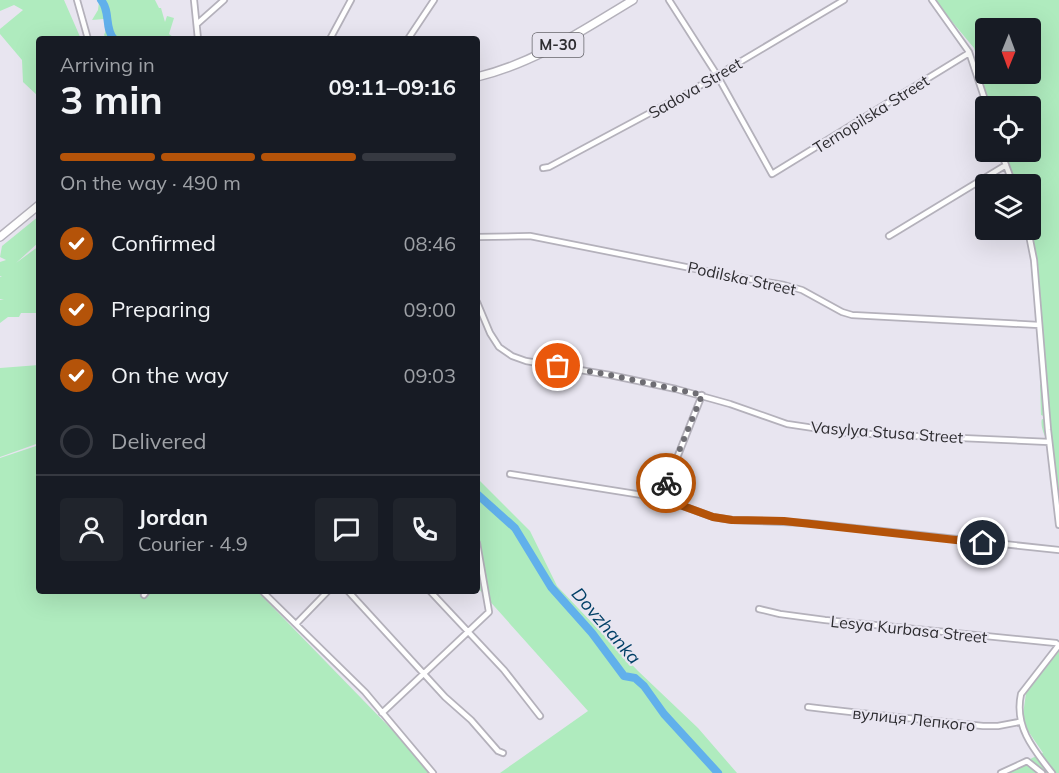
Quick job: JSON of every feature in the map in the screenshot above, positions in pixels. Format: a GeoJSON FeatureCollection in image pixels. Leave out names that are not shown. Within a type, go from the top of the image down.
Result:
{"type":"FeatureCollection","features":[{"type":"Feature","properties":{"kind":"highway","name":"М-30"},"geometry":{"type":"LineString","coordinates":[[480,75],[505,70],[535,57],[633,0]]}},
{"type":"Feature","properties":{"kind":"highway"},"geometry":{"type":"LineString","coordinates":[[0,237],[36,207]]}},
{"type":"Feature","properties":{"kind":"street"},"geometry":{"type":"LineString","coordinates":[[77,0],[87,36]]}},
{"type":"Feature","properties":{"kind":"street"},"geometry":{"type":"LineString","coordinates":[[194,0],[198,36]]}},
{"type":"Feature","properties":{"kind":"street"},"geometry":{"type":"LineString","coordinates":[[197,24],[224,0]]}},
{"type":"Feature","properties":{"kind":"street"},"geometry":{"type":"LineString","coordinates":[[332,36],[351,0]]}},
{"type":"Feature","properties":{"kind":"street"},"geometry":{"type":"LineString","coordinates":[[410,36],[433,0]]}},
{"type":"Feature","properties":{"kind":"street"},"geometry":{"type":"LineString","coordinates":[[669,0],[717,75]]}},
{"type":"Feature","properties":{"kind":"street","name":"Sadova Street"},"geometry":{"type":"LineString","coordinates":[[543,168],[549,167],[648,114],[844,0]]}},
{"type":"Feature","properties":{"kind":"street"},"geometry":{"type":"LineString","coordinates":[[932,0],[969,52],[984,96]]}},
{"type":"Feature","properties":{"kind":"street","name":"Ternopilska Street"},"geometry":{"type":"LineString","coordinates":[[717,75],[772,174],[969,52]]}},
{"type":"Feature","properties":{"kind":"street"},"geometry":{"type":"LineString","coordinates":[[1005,162],[1010,174]]}},
{"type":"Feature","properties":{"kind":"street"},"geometry":{"type":"LineString","coordinates":[[889,236],[1006,165]]}},
{"type":"Feature","properties":{"kind":"street","name":"Podilska Street"},"geometry":{"type":"LineString","coordinates":[[480,237],[530,236],[784,285],[802,290],[852,315],[1039,325]]}},
{"type":"Feature","properties":{"kind":"street"},"geometry":{"type":"LineString","coordinates":[[1030,240],[1035,260],[1049,442],[1059,525]]}},
{"type":"Feature","properties":{"kind":"street","name":"Vasylya Stusa Street"},"geometry":{"type":"LineString","coordinates":[[480,309],[499,347],[512,356],[526,361],[610,375],[702,395],[787,424],[835,431],[1049,442]]}},
{"type":"Feature","properties":{"kind":"street"},"geometry":{"type":"LineString","coordinates":[[661,498],[702,395]]}},
{"type":"Feature","properties":{"kind":"street"},"geometry":{"type":"LineString","coordinates":[[510,474],[661,498],[713,517],[732,520],[807,524],[1059,550]]}},
{"type":"Feature","properties":{"kind":"street"},"geometry":{"type":"LineString","coordinates":[[382,713],[489,612],[480,560]]}},
{"type":"Feature","properties":{"kind":"street"},"geometry":{"type":"LineString","coordinates":[[265,594],[382,713],[433,773]]}},
{"type":"Feature","properties":{"kind":"street"},"geometry":{"type":"LineString","coordinates":[[296,624],[325,594]]}},
{"type":"Feature","properties":{"kind":"street"},"geometry":{"type":"LineString","coordinates":[[351,594],[445,698],[471,720],[498,751],[503,753]]}},
{"type":"Feature","properties":{"kind":"street"},"geometry":{"type":"LineString","coordinates":[[433,594],[504,670],[540,716]]}},
{"type":"Feature","properties":{"kind":"street","name":"Lesya Kurbasa Street"},"geometry":{"type":"LineString","coordinates":[[759,609],[791,616],[1059,645]]}},
{"type":"Feature","properties":{"kind":"street"},"geometry":{"type":"LineString","coordinates":[[1052,773],[1039,757],[1019,722],[1021,694],[1059,645]]}},
{"type":"Feature","properties":{"kind":"street","name":"вулиця Лепкого"},"geometry":{"type":"LineString","coordinates":[[808,707],[854,711],[888,718],[983,726],[1019,722]]}},
{"type":"Feature","properties":{"kind":"street"},"geometry":{"type":"LineString","coordinates":[[1001,773],[1027,761],[1042,773]]}},
{"type":"Feature","properties":{"kind":"green space"},"geometry":{"type":"Polygon","coordinates":[[[0,0],[64,0],[80,36],[36,36],[36,94],[23,82],[22,60],[0,34],[0,29],[23,10],[14,5],[0,11],[0,0]]]}},
{"type":"Feature","properties":{"kind":"green space"},"geometry":{"type":"Polygon","coordinates":[[[155,0],[161,8],[165,22],[167,16],[174,18],[169,34],[172,36],[105,36],[104,19],[92,20],[98,10],[99,2],[155,0]]]}},
{"type":"Feature","properties":{"kind":"green space"},"geometry":{"type":"Polygon","coordinates":[[[934,0],[1059,0],[1059,503],[1049,422],[1047,439],[1042,424],[1042,419],[1046,420],[1046,417],[1041,415],[1040,385],[1044,382],[1038,266],[1032,240],[1041,240],[1041,174],[1012,174],[1007,162],[1041,162],[1041,96],[986,96],[983,84],[1041,84],[1041,18],[975,18],[975,52],[934,0]]]}},
{"type":"Feature","properties":{"kind":"green space"},"geometry":{"type":"Polygon","coordinates":[[[36,218],[36,245],[16,263],[36,248],[36,313],[21,313],[19,317],[8,317],[0,323],[0,300],[4,299],[0,299],[0,277],[2,276],[0,276],[0,262],[6,260],[0,257],[2,246],[36,218]]]}},
{"type":"Feature","properties":{"kind":"green space"},"geometry":{"type":"Polygon","coordinates":[[[36,365],[36,444],[0,457],[0,368],[36,365]]]}},
{"type":"Feature","properties":{"kind":"green space"},"geometry":{"type":"Polygon","coordinates":[[[36,446],[36,594],[260,594],[434,773],[0,773],[0,458],[36,446]]]}},
{"type":"Feature","properties":{"kind":"green space"},"geometry":{"type":"Polygon","coordinates":[[[480,481],[530,531],[557,586],[638,671],[698,728],[737,773],[500,773],[588,711],[480,590],[480,481]]]}},
{"type":"Feature","properties":{"kind":"green space"},"geometry":{"type":"Polygon","coordinates":[[[1059,651],[1059,773],[1000,773],[1043,753],[1022,722],[1026,693],[1059,651]]]}},
{"type":"Feature","properties":{"kind":"waterway","name":"Dovzhanka"},"geometry":{"type":"LineString","coordinates":[[101,0],[106,10],[112,36]]}},
{"type":"Feature","properties":{"kind":"waterway","name":"Dovzhanka"},"geometry":{"type":"LineString","coordinates":[[480,497],[515,528],[551,587],[592,633],[624,676],[635,678],[644,686],[664,714],[718,773]]}},
{"type":"Feature","properties":{"kind":"way so far"},"geometry":{"type":"LineString","coordinates":[[558,366],[702,395],[688,424],[666,483]]}},
{"type":"Feature","properties":{"kind":"route"},"geometry":{"type":"LineString","coordinates":[[666,483],[661,498],[713,517],[761,522],[784,521],[983,543]]}}]}
